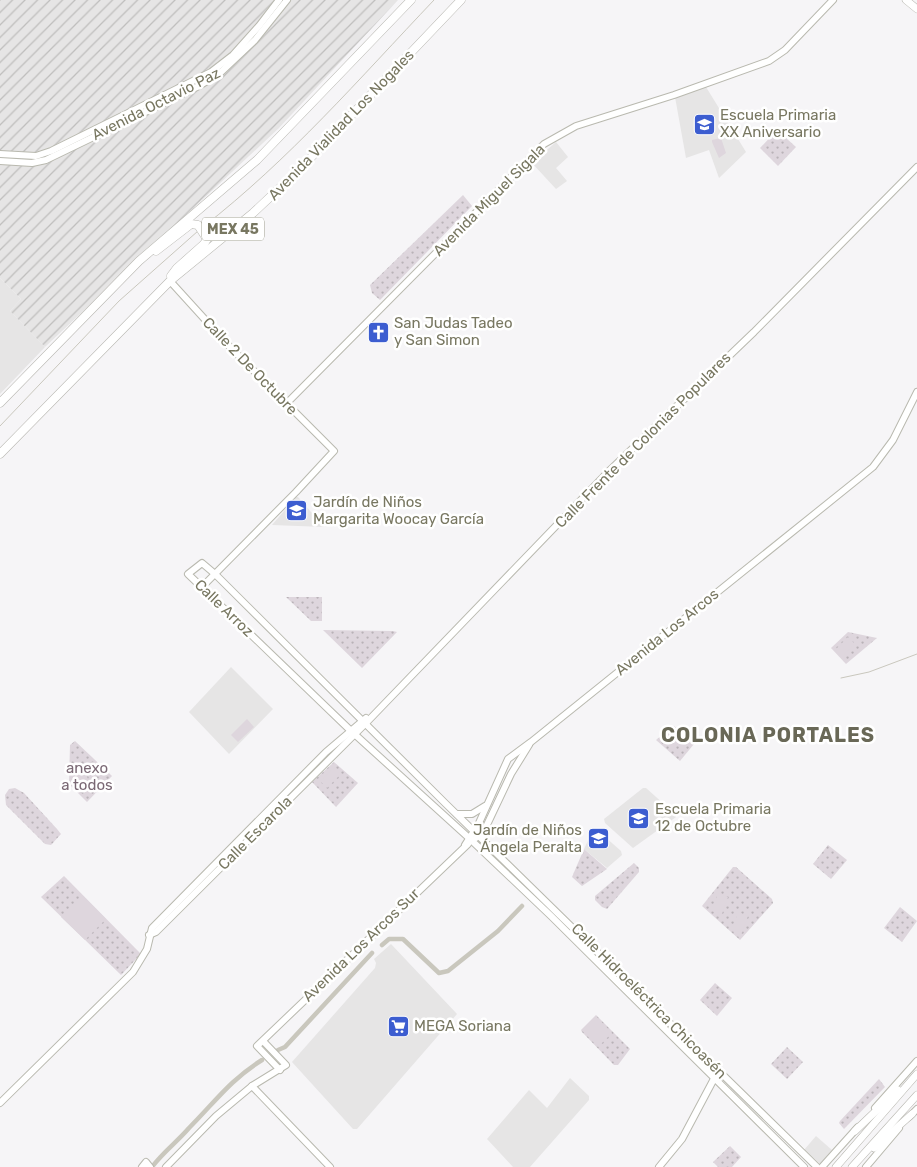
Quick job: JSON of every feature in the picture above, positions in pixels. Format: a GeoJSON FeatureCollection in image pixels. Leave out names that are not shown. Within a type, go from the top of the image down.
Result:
{"type":"FeatureCollection","features":[{"type":"Feature","properties":{"kind":"highway","name":"MEX 45"},"geometry":{"type":"LineString","coordinates":[[0,403],[138,261],[257,160],[411,0]]}},
{"type":"Feature","properties":{"kind":"highway","name":"Avenida Vialidad Los Nogales"},"geometry":{"type":"LineString","coordinates":[[0,454],[170,281],[253,213],[289,180],[461,0]]}},
{"type":"Feature","properties":{"kind":"highway"},"geometry":{"type":"LineString","coordinates":[[138,261],[161,248],[191,224],[198,225],[207,237],[204,244],[177,268],[170,281]]}},
{"type":"Feature","properties":{"kind":"highway"},"geometry":{"type":"LineString","coordinates":[[0,446],[26,426]]}},
{"type":"Feature","properties":{"kind":"main road"},"geometry":{"type":"LineString","coordinates":[[906,0],[917,9]]}},
{"type":"Feature","properties":{"kind":"main road"},"geometry":{"type":"LineString","coordinates":[[836,1167],[917,1074]]}},
{"type":"Feature","properties":{"kind":"main road"},"geometry":{"type":"LineString","coordinates":[[855,1131],[895,1092],[909,1083]]}},
{"type":"Feature","properties":{"kind":"main road"},"geometry":{"type":"LineString","coordinates":[[852,1167],[917,1095]]}},
{"type":"Feature","properties":{"kind":"main road"},"geometry":{"type":"LineString","coordinates":[[864,1155],[882,1142],[914,1112]]}},
{"type":"Feature","properties":{"kind":"street","name":"Avenida Octavio Paz"},"geometry":{"type":"LineString","coordinates":[[0,154],[36,156],[51,152],[202,78],[233,55],[279,0]]}},
{"type":"Feature","properties":{"kind":"street","name":"Avenida Octavio Paz"},"geometry":{"type":"LineString","coordinates":[[0,161],[32,163],[46,160],[208,81],[238,59],[287,0]]}},
{"type":"Feature","properties":{"kind":"street","name":"Avenida Miguel Sigala"},"geometry":{"type":"LineString","coordinates":[[286,404],[544,144],[576,126],[674,95],[769,61],[785,50],[833,0]]}},
{"type":"Feature","properties":{"kind":"street","name":"Calle Frente de Colonias Populares"},"geometry":{"type":"LineString","coordinates":[[352,732],[371,716],[606,474],[754,332],[917,167]]}},
{"type":"Feature","properties":{"kind":"street","name":"Calle 2 De Octubre"},"geometry":{"type":"LineString","coordinates":[[170,281],[230,347],[334,449],[333,454],[215,574]]}},
{"type":"Feature","properties":{"kind":"street","name":"Avenida Los Arcos"},"geometry":{"type":"LineString","coordinates":[[477,833],[486,805],[508,758],[531,742],[882,458],[917,392]]}},
{"type":"Feature","properties":{"kind":"street","name":"Calle Arroz"},"geometry":{"type":"LineString","coordinates":[[471,840],[352,732],[188,574],[202,563],[215,574],[477,833]]}},
{"type":"Feature","properties":{"kind":"street"},"geometry":{"type":"LineString","coordinates":[[202,587],[215,574]]}},
{"type":"Feature","properties":{"kind":"street","name":"Calle Escarola"},"geometry":{"type":"LineString","coordinates":[[0,1103],[133,972],[142,961],[149,936],[254,823],[352,732]]}},
{"type":"Feature","properties":{"kind":"street","name":"Avenida Los Arcos"},"geometry":{"type":"LineString","coordinates":[[477,833],[531,742]]}},
{"type":"Feature","properties":{"kind":"street"},"geometry":{"type":"LineString","coordinates":[[457,814],[472,814],[486,805]]}},
{"type":"Feature","properties":{"kind":"street"},"geometry":{"type":"LineString","coordinates":[[471,840],[477,833]]}},
{"type":"Feature","properties":{"kind":"street","name":"Calle Hidroeléctrica Chicoasén"},"geometry":{"type":"LineString","coordinates":[[477,833],[817,1167]]}},
{"type":"Feature","properties":{"kind":"street","name":"Avenida Los Arcos Sur"},"geometry":{"type":"LineString","coordinates":[[283,1068],[258,1046],[471,840]]}},
{"type":"Feature","properties":{"kind":"street","name":"Calle Hidroeléctrica Chicoasén"},"geometry":{"type":"LineString","coordinates":[[471,840],[804,1167]]}},
{"type":"Feature","properties":{"kind":"street"},"geometry":{"type":"LineString","coordinates":[[166,1167],[216,1116],[252,1086],[283,1068],[263,1041]]}},
{"type":"Feature","properties":{"kind":"street"},"geometry":{"type":"LineString","coordinates":[[822,1167],[917,1060]]}},
{"type":"Feature","properties":{"kind":"street"},"geometry":{"type":"LineString","coordinates":[[659,1167],[682,1139],[718,1069]]}},
{"type":"Feature","properties":{"kind":"street"},"geometry":{"type":"LineString","coordinates":[[252,1086],[330,1167]]}},
{"type":"Feature","properties":{"kind":"street"},"geometry":{"type":"LineString","coordinates":[[866,1167],[914,1112]]}},
{"type":"Feature","properties":{"kind":"shaded area"},"geometry":{"type":"Polygon","coordinates":[[[0,0],[398,0],[279,128],[45,347],[10,311],[21,299],[0,278],[0,0]]]}},
{"type":"Feature","properties":{"kind":"shaded area","name":"Escuela Primaria XX Aniversario"},"geometry":{"type":"Polygon","coordinates":[[[706,87],[746,152],[719,178],[709,150],[686,158],[675,97],[706,87]]]}},
{"type":"Feature","properties":{"kind":"shaded area"},"geometry":{"type":"Polygon","coordinates":[[[556,142],[568,157],[556,168],[567,181],[556,189],[532,163],[556,142]]]}},
{"type":"Feature","properties":{"kind":"shaded area"},"geometry":{"type":"Polygon","coordinates":[[[0,278],[21,299],[10,311],[45,347],[0,394],[0,278]]]}},
{"type":"Feature","properties":{"kind":"shaded area","name":"Jardín de Niños Margarita Woocay García"},"geometry":{"type":"Polygon","coordinates":[[[298,497],[324,527],[272,525],[298,497]]]}},
{"type":"Feature","properties":{"kind":"shaded area"},"geometry":{"type":"Polygon","coordinates":[[[231,667],[273,709],[229,754],[189,712],[231,667]]]}},
{"type":"Feature","properties":{"kind":"shaded area","name":"Escuela Primaria 12 de Octubre"},"geometry":{"type":"Polygon","coordinates":[[[643,788],[646,788],[676,817],[633,848],[605,823],[604,819],[643,788]]]}},
{"type":"Feature","properties":{"kind":"shaded area","name":"Jardín de Niños Ángela Peralta"},"geometry":{"type":"Polygon","coordinates":[[[596,829],[621,851],[622,855],[607,868],[584,849],[593,830],[596,829]]]}},
{"type":"Feature","properties":{"kind":"shaded area"},"geometry":{"type":"Polygon","coordinates":[[[391,944],[457,1014],[357,1129],[353,1129],[292,1062],[375,968],[376,963],[374,959],[391,944]]]}},
{"type":"Feature","properties":{"kind":"shaded area"},"geometry":{"type":"Polygon","coordinates":[[[570,1078],[589,1096],[589,1100],[530,1167],[513,1167],[487,1139],[529,1090],[547,1108],[570,1078]]]}},
{"type":"Feature","properties":{"kind":"shaded area"},"geometry":{"type":"Polygon","coordinates":[[[816,1136],[832,1150],[820,1164],[804,1150],[816,1136]]]}},
{"type":"Feature","properties":{"kind":"green space"},"geometry":{"type":"Polygon","coordinates":[[[777,130],[796,147],[778,166],[760,148],[777,130]]]}},
{"type":"Feature","properties":{"kind":"green space"},"geometry":{"type":"Polygon","coordinates":[[[721,138],[726,153],[719,158],[712,140],[721,138]]]}},
{"type":"Feature","properties":{"kind":"green space"},"geometry":{"type":"Polygon","coordinates":[[[463,195],[472,206],[380,300],[372,293],[370,285],[463,195]]]}},
{"type":"Feature","properties":{"kind":"green space"},"geometry":{"type":"Polygon","coordinates":[[[286,597],[322,597],[322,621],[311,621],[286,597]]]}},
{"type":"Feature","properties":{"kind":"green space"},"geometry":{"type":"Polygon","coordinates":[[[323,630],[393,631],[397,632],[362,668],[323,630]]]}},
{"type":"Feature","properties":{"kind":"green space"},"geometry":{"type":"Polygon","coordinates":[[[848,632],[877,638],[846,664],[831,648],[848,632]]]}},
{"type":"Feature","properties":{"kind":"green space"},"geometry":{"type":"Polygon","coordinates":[[[848,637],[855,644],[841,657],[835,650],[848,637]]]}},
{"type":"Feature","properties":{"kind":"green space"},"geometry":{"type":"Polygon","coordinates":[[[247,719],[254,727],[238,742],[231,735],[247,719]]]}},
{"type":"Feature","properties":{"kind":"green space"},"geometry":{"type":"Polygon","coordinates":[[[674,726],[694,744],[680,761],[656,740],[674,726]]]}},
{"type":"Feature","properties":{"kind":"green space","name":"anexo a todos"},"geometry":{"type":"Polygon","coordinates":[[[75,741],[112,776],[87,802],[69,784],[70,745],[75,741]]]}},
{"type":"Feature","properties":{"kind":"green space"},"geometry":{"type":"Polygon","coordinates":[[[334,762],[358,783],[336,807],[312,782],[334,762]]]}},
{"type":"Feature","properties":{"kind":"green space"},"geometry":{"type":"Polygon","coordinates":[[[82,765],[91,786],[82,792],[72,771],[82,765]]]}},
{"type":"Feature","properties":{"kind":"green space"},"geometry":{"type":"Polygon","coordinates":[[[334,768],[340,775],[327,788],[320,781],[334,768]]]}},
{"type":"Feature","properties":{"kind":"green space"},"geometry":{"type":"Polygon","coordinates":[[[15,788],[24,793],[61,834],[51,845],[45,844],[6,805],[5,795],[9,789],[15,788]]]}},
{"type":"Feature","properties":{"kind":"green space"},"geometry":{"type":"Polygon","coordinates":[[[828,845],[847,860],[831,879],[813,864],[828,845]]]}},
{"type":"Feature","properties":{"kind":"green space"},"geometry":{"type":"Polygon","coordinates":[[[584,849],[607,869],[582,886],[572,877],[584,849]]]}},
{"type":"Feature","properties":{"kind":"green space"},"geometry":{"type":"Polygon","coordinates":[[[634,863],[639,868],[639,872],[607,909],[602,907],[595,900],[595,896],[634,863]]]}},
{"type":"Feature","properties":{"kind":"green space"},"geometry":{"type":"Polygon","coordinates":[[[733,867],[736,867],[772,899],[773,903],[740,940],[702,906],[733,867]]]}},
{"type":"Feature","properties":{"kind":"green space"},"geometry":{"type":"Polygon","coordinates":[[[64,876],[141,954],[121,975],[41,897],[64,876]]]}},
{"type":"Feature","properties":{"kind":"green space"},"geometry":{"type":"Polygon","coordinates":[[[718,893],[728,897],[722,914],[712,911],[718,893]]]}},
{"type":"Feature","properties":{"kind":"green space"},"geometry":{"type":"Polygon","coordinates":[[[83,896],[106,919],[85,940],[61,917],[83,896]]]}},
{"type":"Feature","properties":{"kind":"green space"},"geometry":{"type":"Polygon","coordinates":[[[900,907],[917,921],[902,942],[884,928],[900,907]]]}},
{"type":"Feature","properties":{"kind":"green space"},"geometry":{"type":"Polygon","coordinates":[[[738,912],[748,916],[742,933],[732,930],[738,912]]]}},
{"type":"Feature","properties":{"kind":"green space"},"geometry":{"type":"Polygon","coordinates":[[[715,983],[732,998],[717,1016],[700,1000],[715,983]]]}},
{"type":"Feature","properties":{"kind":"green space"},"geometry":{"type":"Polygon","coordinates":[[[596,1015],[630,1049],[618,1065],[614,1065],[581,1030],[596,1015]]]}},
{"type":"Feature","properties":{"kind":"green space"},"geometry":{"type":"Polygon","coordinates":[[[596,1016],[612,1033],[598,1047],[582,1030],[596,1016]]]}},
{"type":"Feature","properties":{"kind":"green space"},"geometry":{"type":"Polygon","coordinates":[[[787,1047],[803,1062],[787,1079],[771,1064],[787,1047]]]}},
{"type":"Feature","properties":{"kind":"green space"},"geometry":{"type":"Polygon","coordinates":[[[879,1079],[885,1087],[844,1129],[839,1123],[840,1121],[879,1079]]]}},
{"type":"Feature","properties":{"kind":"green space"},"geometry":{"type":"Polygon","coordinates":[[[730,1146],[741,1157],[732,1167],[718,1167],[713,1162],[730,1146]]]}},
{"type":"Feature","properties":{"kind":"waterway"},"geometry":{"type":"LineString","coordinates":[[203,227],[235,201],[295,146],[434,0]]}},
{"type":"Feature","properties":{"kind":"waterway"},"geometry":{"type":"LineString","coordinates":[[0,426],[119,301],[198,231]]}},
{"type":"Feature","properties":{"kind":"waterway"},"geometry":{"type":"LineString","coordinates":[[841,678],[869,672],[917,654]]}},
{"type":"Feature","properties":{"kind":"waterway"},"geometry":{"type":"LineString","coordinates":[[382,945],[389,939],[403,939],[439,973],[448,971],[498,931],[522,906]]}},
{"type":"Feature","properties":{"kind":"waterway"},"geometry":{"type":"LineString","coordinates":[[278,1050],[285,1047],[372,953]]}},
{"type":"Feature","properties":{"kind":"waterway"},"geometry":{"type":"LineString","coordinates":[[152,1167],[232,1083],[262,1060]]}},
{"type":"Feature","properties":{"kind":"place","name":"Escuela Primaria XX Aniversario"},"geometry":{"type":"Point","coordinates":[704,124]}},
{"type":"Feature","properties":{"kind":"place","name":"San Judas Tadeo y San Simon"},"geometry":{"type":"Point","coordinates":[378,332]}},
{"type":"Feature","properties":{"kind":"place","name":"Jardín de Niños Margarita Woocay García"},"geometry":{"type":"Point","coordinates":[297,511]}},
{"type":"Feature","properties":{"kind":"place","name":"Escuela Primaria 12 de Octubre"},"geometry":{"type":"Point","coordinates":[639,818]}},
{"type":"Feature","properties":{"kind":"place","name":"Jardín de Niños Ángela Peralta"},"geometry":{"type":"Point","coordinates":[598,839]}},
{"type":"Feature","properties":{"kind":"place","name":"MEGA Soriana"},"geometry":{"type":"Point","coordinates":[398,1026]}},
{"type":"Feature","properties":{"kind":"district","name":"COLONIA PORTALES"},"geometry":{"type":"Point","coordinates":[768,735]}}]}
